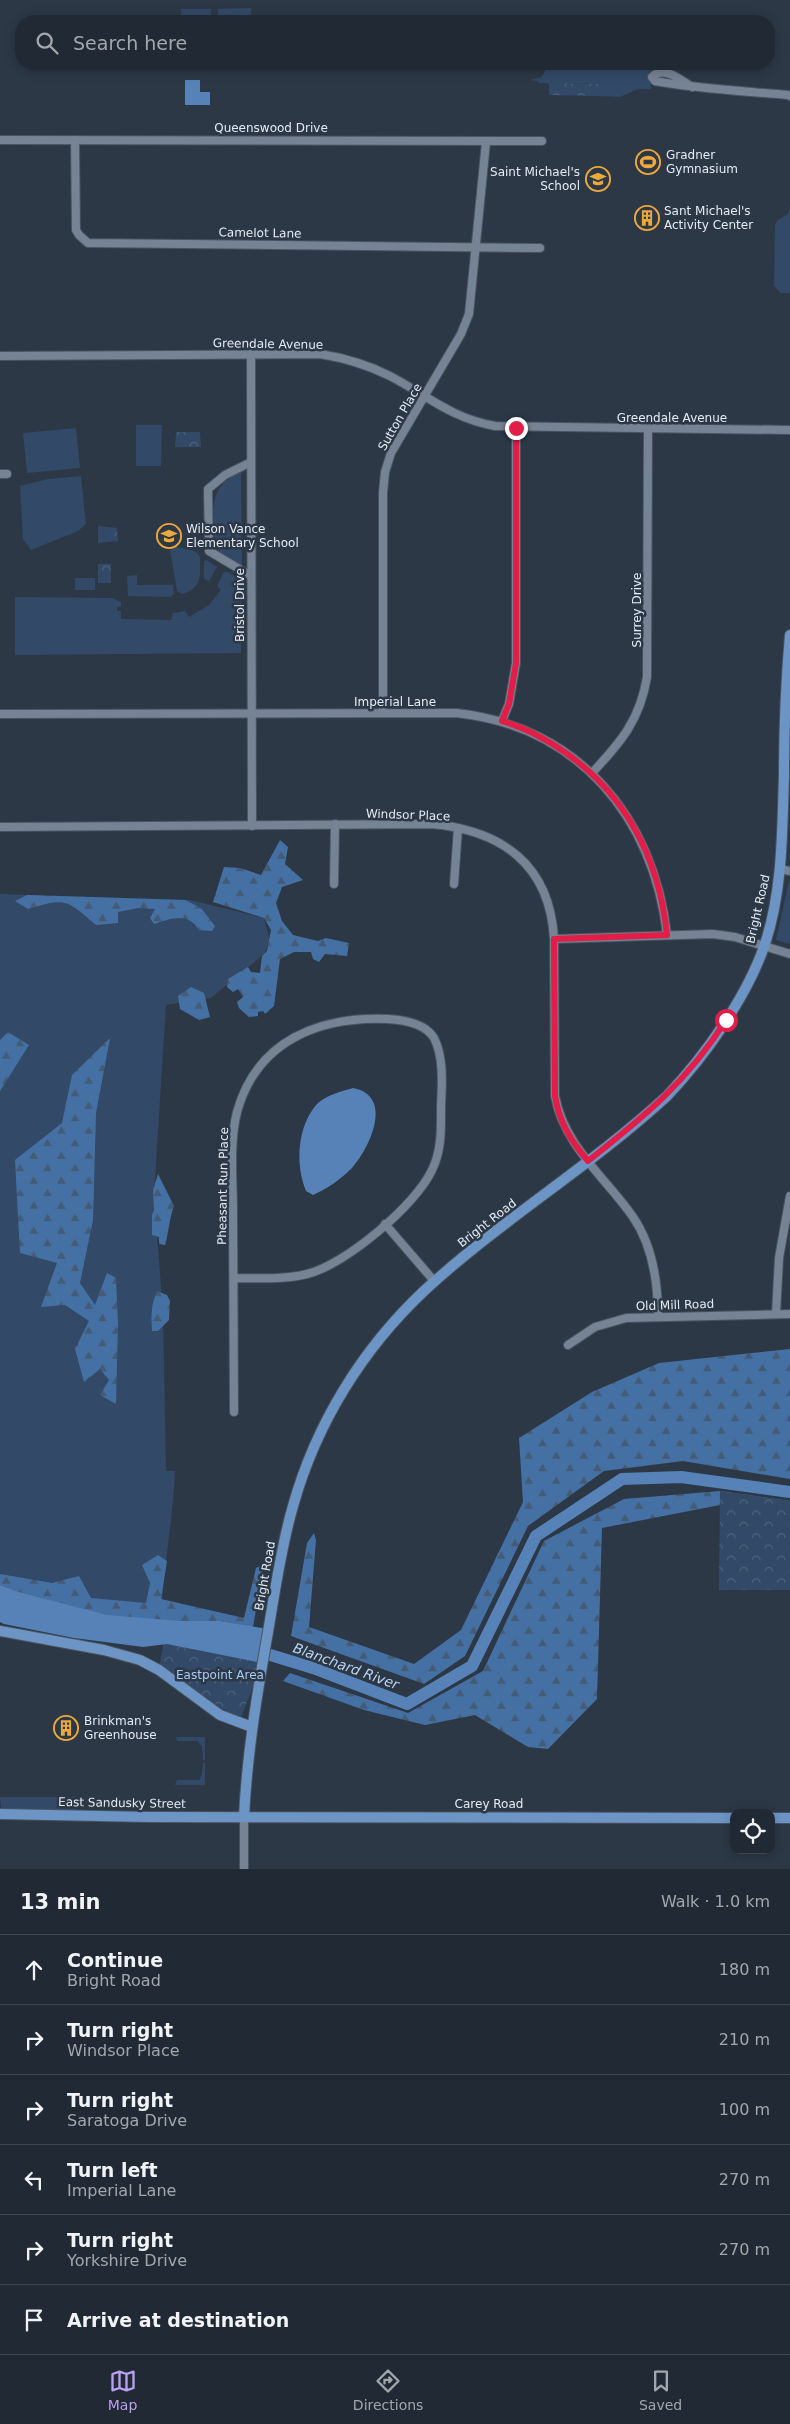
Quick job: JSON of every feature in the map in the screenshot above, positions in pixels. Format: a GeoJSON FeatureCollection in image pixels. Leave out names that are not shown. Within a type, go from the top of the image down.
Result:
{"type":"FeatureCollection","features":[{"type":"Feature","properties":{"kind":"main road","name":"Bright Road"},"geometry":{"type":"LineString","coordinates":[[244,1817],[252,1728],[259,1682],[292,1508],[306,1467],[323,1427],[344,1389],[373,1348],[396,1320],[435,1282],[655,1107],[692,1068],[726,1020],[764,946],[785,870],[790,635]]}},
{"type":"Feature","properties":{"kind":"main road"},"geometry":{"type":"LineString","coordinates":[[0,1631],[112,1652],[140,1660],[163,1673],[220,1715],[252,1728]]}},
{"type":"Feature","properties":{"kind":"main road","name":"East Sandusky Street"},"geometry":{"type":"LineString","coordinates":[[0,1814],[244,1817]]}},
{"type":"Feature","properties":{"kind":"main road","name":"Carey Road"},"geometry":{"type":"LineString","coordinates":[[244,1817],[730,1818]]}},
{"type":"Feature","properties":{"kind":"main road"},"geometry":{"type":"LineString","coordinates":[[775,1818],[790,1818]]}},
{"type":"Feature","properties":{"kind":"street"},"geometry":{"type":"LineString","coordinates":[[692,87],[790,95]]}},
{"type":"Feature","properties":{"kind":"street","name":"Queenswood Drive"},"geometry":{"type":"LineString","coordinates":[[0,140],[542,141]]}},
{"type":"Feature","properties":{"kind":"street","name":"Camelot Lane"},"geometry":{"type":"LineString","coordinates":[[75,140],[76,230],[79,236],[88,243],[540,248]]}},
{"type":"Feature","properties":{"kind":"street","name":"Sutton Place"},"geometry":{"type":"LineString","coordinates":[[383,713],[383,493],[385,472],[401,434],[466,324],[472,297],[486,142]]}},
{"type":"Feature","properties":{"kind":"street","name":"Bristol Drive"},"geometry":{"type":"LineString","coordinates":[[251,354],[252,826]]}},
{"type":"Feature","properties":{"kind":"street","name":"Greendale Avenue"},"geometry":{"type":"LineString","coordinates":[[0,356],[310,354],[346,359],[383,373],[466,419],[495,426],[516,428],[790,430]]}},
{"type":"Feature","properties":{"kind":"street"},"geometry":{"type":"LineString","coordinates":[[502,721],[509,704],[516,663],[516,428]]}},
{"type":"Feature","properties":{"kind":"street","name":"Surrey Drive"},"geometry":{"type":"LineString","coordinates":[[592,773],[627,733],[639,712],[648,678],[648,429]]}},
{"type":"Feature","properties":{"kind":"street"},"geometry":{"type":"LineString","coordinates":[[251,462],[225,475],[208,489],[209,551],[251,576]]}},
{"type":"Feature","properties":{"kind":"street","name":"Imperial Lane"},"geometry":{"type":"LineString","coordinates":[[0,714],[456,713],[502,721],[549,742],[592,773],[621,805],[646,850],[661,895],[667,935]]}},
{"type":"Feature","properties":{"kind":"street"},"geometry":{"type":"LineString","coordinates":[[334,884],[335,824]]}},
{"type":"Feature","properties":{"kind":"street","name":"Windsor Place"},"geometry":{"type":"LineString","coordinates":[[0,827],[431,824],[476,831],[496,840],[524,863],[536,880],[546,899],[552,920],[554,939],[555,1096],[560,1118],[567,1132],[588,1161],[634,1218],[644,1237],[656,1279],[658,1317]]}},
{"type":"Feature","properties":{"kind":"street"},"geometry":{"type":"LineString","coordinates":[[454,884],[458,828]]}},
{"type":"Feature","properties":{"kind":"street"},"geometry":{"type":"LineString","coordinates":[[554,939],[724,935],[790,954]]}},
{"type":"Feature","properties":{"kind":"street","name":"Pheasant Run Place"},"geometry":{"type":"LineString","coordinates":[[234,1278],[287,1278],[318,1271],[347,1256],[385,1224],[422,1187],[433,1169],[438,1153],[442,1100],[437,1046],[430,1032],[403,1020],[355,1019],[323,1024],[294,1037],[269,1056],[253,1077],[241,1101],[235,1122],[233,1143],[234,1412]]}},
{"type":"Feature","properties":{"kind":"street"},"geometry":{"type":"LineString","coordinates":[[776,1314],[779,1258],[790,1196]]}},
{"type":"Feature","properties":{"kind":"street"},"geometry":{"type":"LineString","coordinates":[[385,1224],[435,1282]]}},
{"type":"Feature","properties":{"kind":"street","name":"Old Mill Road"},"geometry":{"type":"LineString","coordinates":[[568,1345],[585,1332],[626,1318],[790,1314]]}},
{"type":"Feature","properties":{"kind":"street","name":"Bright Road"},"geometry":{"type":"LineString","coordinates":[[244,1817],[244,1869]]}},
{"type":"Feature","properties":{"kind":"green space"},"geometry":{"type":"Polygon","coordinates":[[[251,8],[251,15],[218,15],[218,9],[251,8]]]}},
{"type":"Feature","properties":{"kind":"green space"},"geometry":{"type":"Polygon","coordinates":[[[181,9],[211,9],[211,15],[181,15],[181,9]]]}},
{"type":"Feature","properties":{"kind":"green space"},"geometry":{"type":"Polygon","coordinates":[[[545,70],[651,70],[649,72],[651,89],[638,89],[620,97],[598,96],[598,84],[539,83],[530,80],[542,77],[545,70]]]}},
{"type":"Feature","properties":{"kind":"green space"},"geometry":{"type":"Polygon","coordinates":[[[549,83],[598,84],[598,96],[549,95],[549,83]]]}},
{"type":"Feature","properties":{"kind":"green space"},"geometry":{"type":"Polygon","coordinates":[[[790,206],[790,293],[781,293],[774,286],[775,225],[778,220],[788,214],[790,206]]]}},
{"type":"Feature","properties":{"kind":"green space"},"geometry":{"type":"Polygon","coordinates":[[[136,425],[162,425],[161,466],[136,466],[136,425]]]}},
{"type":"Feature","properties":{"kind":"green space"},"geometry":{"type":"Polygon","coordinates":[[[76,428],[80,468],[27,473],[23,433],[76,428]]]}},
{"type":"Feature","properties":{"kind":"green space"},"geometry":{"type":"Polygon","coordinates":[[[176,432],[200,432],[201,447],[175,447],[176,432]]]}},
{"type":"Feature","properties":{"kind":"green space"},"geometry":{"type":"Polygon","coordinates":[[[241,472],[242,567],[219,551],[215,543],[214,531],[214,507],[217,494],[224,482],[241,472]]]}},
{"type":"Feature","properties":{"kind":"green space"},"geometry":{"type":"Polygon","coordinates":[[[81,476],[86,524],[78,531],[31,550],[23,539],[20,486],[48,479],[81,476]]]}},
{"type":"Feature","properties":{"kind":"green space"},"geometry":{"type":"Polygon","coordinates":[[[98,526],[117,528],[118,541],[98,543],[98,526]]]}},
{"type":"Feature","properties":{"kind":"green space"},"geometry":{"type":"Polygon","coordinates":[[[176,547],[195,551],[200,559],[199,581],[195,587],[182,594],[177,591],[170,550],[176,547]]]}},
{"type":"Feature","properties":{"kind":"green space"},"geometry":{"type":"Polygon","coordinates":[[[207,560],[217,567],[209,581],[204,579],[204,561],[207,560]]]}},
{"type":"Feature","properties":{"kind":"green space"},"geometry":{"type":"Polygon","coordinates":[[[98,564],[111,564],[111,583],[98,583],[98,564]]]}},
{"type":"Feature","properties":{"kind":"green space"},"geometry":{"type":"Polygon","coordinates":[[[224,572],[242,580],[241,653],[15,655],[15,597],[112,598],[121,602],[121,607],[117,607],[117,611],[121,611],[121,619],[171,620],[173,613],[185,611],[189,617],[209,605],[221,590],[217,586],[224,572]]]}},
{"type":"Feature","properties":{"kind":"green space"},"geometry":{"type":"Polygon","coordinates":[[[137,575],[137,585],[173,585],[174,594],[170,597],[128,596],[127,576],[137,575]]]}},
{"type":"Feature","properties":{"kind":"green space"},"geometry":{"type":"Polygon","coordinates":[[[75,578],[95,578],[95,590],[75,590],[75,578]]]}},
{"type":"Feature","properties":{"kind":"green space"},"geometry":{"type":"Polygon","coordinates":[[[280,840],[288,847],[285,864],[303,880],[282,887],[276,903],[282,921],[293,935],[318,941],[326,938],[349,943],[347,956],[325,954],[319,962],[313,959],[311,952],[294,952],[280,959],[274,1006],[265,1014],[263,1011],[258,1012],[258,1016],[249,1017],[239,1008],[237,1002],[243,997],[238,989],[233,992],[227,987],[228,979],[248,967],[251,972],[260,973],[262,956],[267,951],[271,930],[264,918],[213,902],[224,867],[240,868],[261,875],[280,840]]]}},
{"type":"Feature","properties":{"kind":"green space"},"geometry":{"type":"Polygon","coordinates":[[[790,877],[790,944],[776,940],[790,877]]]}},
{"type":"Feature","properties":{"kind":"green space"},"geometry":{"type":"Polygon","coordinates":[[[0,894],[190,900],[264,918],[270,941],[264,954],[211,998],[166,1005],[154,1194],[163,1313],[166,1471],[175,1471],[161,1632],[0,1598],[0,894]]]}},
{"type":"Feature","properties":{"kind":"green space"},"geometry":{"type":"Polygon","coordinates":[[[27,895],[185,900],[201,908],[215,926],[212,931],[199,930],[190,921],[179,918],[154,924],[150,918],[155,909],[138,908],[118,912],[118,923],[96,925],[78,910],[65,903],[51,903],[28,909],[15,901],[27,895]]]}},
{"type":"Feature","properties":{"kind":"green space"},"geometry":{"type":"Polygon","coordinates":[[[191,987],[204,993],[210,1017],[199,1020],[180,1009],[178,996],[191,987]]]}},
{"type":"Feature","properties":{"kind":"green space"},"geometry":{"type":"Polygon","coordinates":[[[8,1032],[29,1045],[0,1091],[0,1040],[8,1032]]]}},
{"type":"Feature","properties":{"kind":"green space"},"geometry":{"type":"Polygon","coordinates":[[[110,1038],[96,1113],[93,1220],[80,1283],[95,1305],[107,1273],[116,1278],[118,1324],[116,1404],[100,1395],[109,1380],[100,1369],[84,1382],[75,1349],[89,1321],[65,1305],[41,1307],[57,1263],[20,1253],[15,1160],[62,1123],[72,1075],[110,1038]]]}},
{"type":"Feature","properties":{"kind":"green space"},"geometry":{"type":"Polygon","coordinates":[[[158,1174],[174,1206],[165,1245],[159,1244],[159,1237],[152,1235],[153,1190],[158,1174]]]}},
{"type":"Feature","properties":{"kind":"green space"},"geometry":{"type":"Polygon","coordinates":[[[157,1291],[167,1295],[170,1301],[169,1320],[158,1331],[152,1331],[152,1311],[157,1291]]]}},
{"type":"Feature","properties":{"kind":"green space"},"geometry":{"type":"Polygon","coordinates":[[[790,1349],[790,1479],[683,1461],[604,1471],[528,1526],[465,1656],[424,1684],[291,1636],[307,1543],[314,1533],[316,1540],[309,1627],[414,1664],[461,1630],[523,1502],[519,1438],[592,1392],[659,1363],[790,1349]]]}},
{"type":"Feature","properties":{"kind":"green space"},"geometry":{"type":"Polygon","coordinates":[[[720,1491],[790,1501],[790,1514],[720,1505],[602,1528],[597,1699],[548,1749],[528,1747],[475,1715],[425,1725],[364,1710],[283,1681],[290,1673],[408,1713],[483,1671],[544,1541],[624,1499],[720,1491]]]}},
{"type":"Feature","properties":{"kind":"green space"},"geometry":{"type":"Polygon","coordinates":[[[720,1491],[790,1501],[790,1590],[719,1590],[720,1491]]]}},
{"type":"Feature","properties":{"kind":"green space"},"geometry":{"type":"Polygon","coordinates":[[[158,1555],[167,1561],[161,1599],[244,1618],[256,1568],[264,1564],[253,1627],[220,1621],[170,1621],[108,1616],[0,1585],[0,1574],[52,1583],[79,1576],[91,1598],[146,1603],[150,1583],[142,1565],[158,1555]]]}},
{"type":"Feature","properties":{"kind":"green space","name":"Eastpoint Area"},"geometry":{"type":"Polygon","coordinates":[[[165,1633],[262,1663],[239,1723],[159,1670],[165,1633]]]}},
{"type":"Feature","properties":{"kind":"green space"},"geometry":{"type":"Polygon","coordinates":[[[176,1737],[205,1737],[205,1760],[203,1760],[202,1746],[197,1741],[177,1741],[176,1737]]]}},
{"type":"Feature","properties":{"kind":"green space"},"geometry":{"type":"Polygon","coordinates":[[[203,1763],[205,1763],[205,1785],[175,1785],[177,1780],[199,1780],[202,1775],[203,1763]]]}},
{"type":"Feature","properties":{"kind":"green space"},"geometry":{"type":"Polygon","coordinates":[[[0,1797],[81,1797],[82,1803],[74,1810],[1,1809],[0,1797]]]}},
{"type":"Feature","properties":{"kind":"shaded area"},"geometry":{"type":"Polygon","coordinates":[[[185,80],[200,80],[200,92],[210,92],[210,105],[185,105],[185,80]]]}},
{"type":"Feature","properties":{"kind":"shaded area"},"geometry":{"type":"Polygon","coordinates":[[[353,1088],[366,1093],[373,1101],[376,1112],[371,1136],[352,1168],[334,1183],[313,1195],[306,1191],[300,1169],[300,1145],[306,1122],[311,1112],[322,1100],[353,1088]]]}},
{"type":"Feature","properties":{"kind":"shaded area"},"geometry":{"type":"Polygon","coordinates":[[[0,1585],[19,1592],[107,1615],[180,1621],[220,1621],[268,1629],[262,1663],[167,1644],[143,1647],[74,1638],[4,1624],[0,1622],[0,1585]]]}},
{"type":"Feature","properties":{"kind":"waterway","name":"Blanchard River"},"geometry":{"type":"LineString","coordinates":[[254,1650],[313,1668],[407,1704],[472,1666],[536,1536],[622,1479],[681,1477],[790,1492]]}},
{"type":"Feature","properties":{"kind":"place","name":"Gradner Gymnasium"},"geometry":{"type":"Point","coordinates":[648,162]}},
{"type":"Feature","properties":{"kind":"place","name":"Saint Michael's School"},"geometry":{"type":"Point","coordinates":[598,179]}},
{"type":"Feature","properties":{"kind":"place","name":"Sant Michael's Activity Center"},"geometry":{"type":"Point","coordinates":[647,218]}},
{"type":"Feature","properties":{"kind":"place","name":"Wilson Vance Elementary School"},"geometry":{"type":"Point","coordinates":[169,536]}},
{"type":"Feature","properties":{"kind":"place","name":"Brinkman's Greenhouse"},"geometry":{"type":"Point","coordinates":[66,1728]}},
{"type":"Feature","properties":{"kind":"route"},"geometry":{"type":"LineString","coordinates":[[516,428],[516,663],[509,704],[502,721],[536,735],[563,750],[592,773],[612,793],[631,820],[646,850],[661,895],[667,935],[554,939],[555,1096],[560,1118],[567,1132],[588,1161],[667,1096],[706,1051],[726,1020]]}}]}
